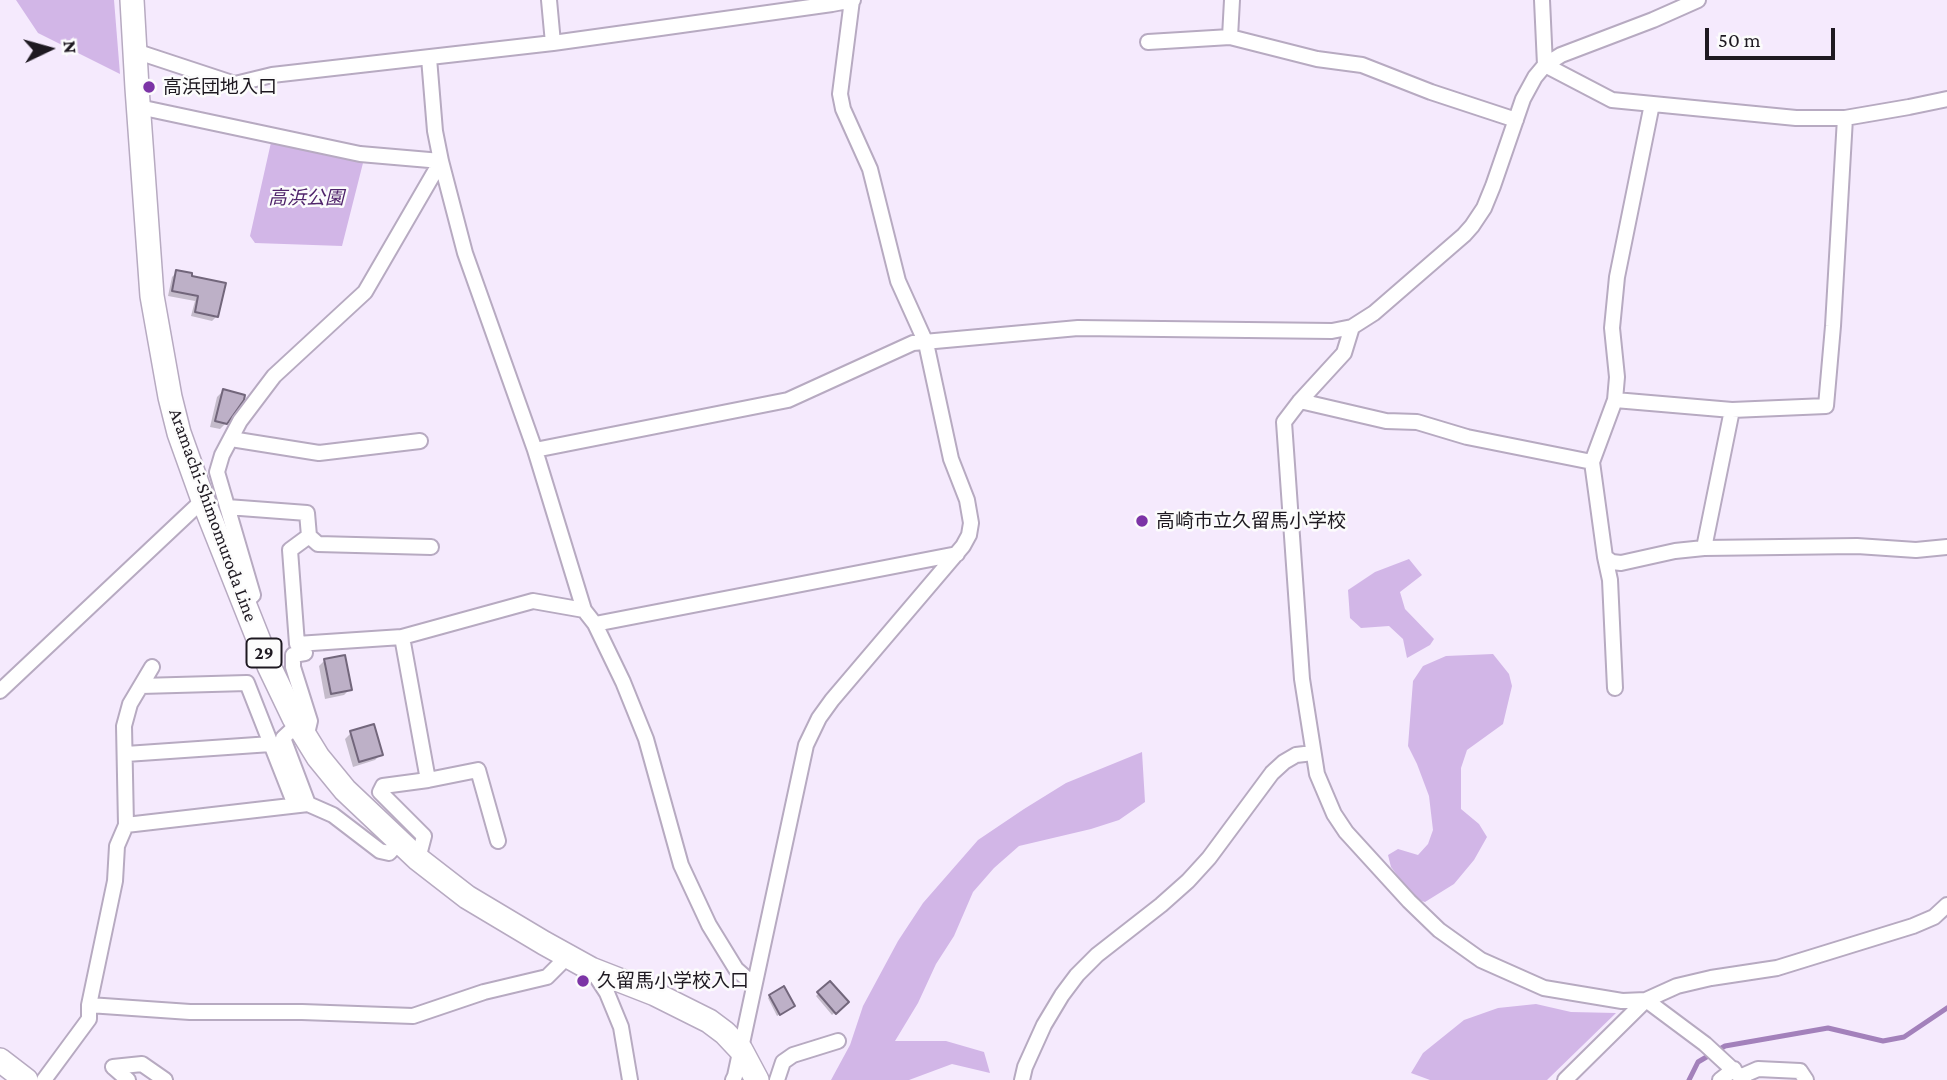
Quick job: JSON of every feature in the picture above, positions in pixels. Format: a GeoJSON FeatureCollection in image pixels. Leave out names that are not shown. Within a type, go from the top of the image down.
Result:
{"type":"FeatureCollection","features":[{"type":"Feature","properties":{"kind":"main road","name":"Aramachi-Shimomuroda Line"},"geometry":{"type":"LineString","coordinates":[[132,0],[152,296],[170,397],[179,433],[203,500],[269,666],[302,731],[318,757],[345,790],[418,859],[467,897],[591,969],[688,1009],[709,1021],[741,1050],[757,1080]]}},
{"type":"Feature","properties":{"kind":"main road"},"geometry":{"type":"LineString","coordinates":[[0,1060],[26,1080]]}},
{"type":"Feature","properties":{"kind":"street"},"geometry":{"type":"LineString","coordinates":[[549,0],[553,43]]}},
{"type":"Feature","properties":{"kind":"street"},"geometry":{"type":"LineString","coordinates":[[135,51],[236,84],[272,75],[553,43],[852,0],[840,94],[843,109],[870,169],[898,281],[926,342],[951,459],[970,511],[969,535],[957,554],[832,700],[809,738],[801,763],[733,1080]]}},
{"type":"Feature","properties":{"kind":"street"},"geometry":{"type":"LineString","coordinates":[[1230,37],[1233,0]]}},
{"type":"Feature","properties":{"kind":"street"},"geometry":{"type":"LineString","coordinates":[[1542,0],[1545,65]]}},
{"type":"Feature","properties":{"kind":"street"},"geometry":{"type":"LineString","coordinates":[[535,450],[788,400],[913,343],[1078,328],[1332,331],[1352,327],[1374,313],[1472,226],[1493,187],[1523,99],[1545,65],[1561,55],[1698,0]]}},
{"type":"Feature","properties":{"kind":"street"},"geometry":{"type":"LineString","coordinates":[[1148,42],[1230,37],[1317,59],[1362,65],[1431,92],[1516,120]]}},
{"type":"Feature","properties":{"kind":"street"},"geometry":{"type":"LineString","coordinates":[[429,58],[435,131],[465,253],[535,450],[584,610],[595,624],[623,682],[646,740],[681,865],[709,925],[736,970],[754,985]]}},
{"type":"Feature","properties":{"kind":"street"},"geometry":{"type":"LineString","coordinates":[[1545,65],[1612,100],[1797,118],[1845,118],[1947,99]]}},
{"type":"Feature","properties":{"kind":"street"},"geometry":{"type":"LineString","coordinates":[[1615,688],[1610,580],[1592,462],[1615,400],[1617,377],[1612,328],[1617,277],[1652,104]]}},
{"type":"Feature","properties":{"kind":"street"},"geometry":{"type":"LineString","coordinates":[[139,107],[360,154],[441,161]]}},
{"type":"Feature","properties":{"kind":"street"},"geometry":{"type":"LineString","coordinates":[[1615,400],[1732,410],[1826,406],[1845,118]]}},
{"type":"Feature","properties":{"kind":"street"},"geometry":{"type":"LineString","coordinates":[[244,603],[253,595],[217,472],[222,455],[240,421],[274,376],[365,292],[441,161]]}},
{"type":"Feature","properties":{"kind":"street"},"geometry":{"type":"LineString","coordinates":[[1352,327],[1344,353],[1284,422],[1302,679],[1317,774],[1325,795],[1346,832],[1409,901],[1439,930],[1481,960],[1544,988],[1622,1001],[1646,1000],[1711,978],[1777,968],[1913,926],[1934,917],[1947,905]]}},
{"type":"Feature","properties":{"kind":"street"},"geometry":{"type":"LineString","coordinates":[[1300,401],[1386,421],[1417,422],[1467,437],[1592,462]]}},
{"type":"Feature","properties":{"kind":"street"},"geometry":{"type":"LineString","coordinates":[[1704,548],[1732,410]]}},
{"type":"Feature","properties":{"kind":"street"},"geometry":{"type":"LineString","coordinates":[[231,439],[319,453],[420,441]]}},
{"type":"Feature","properties":{"kind":"street"},"geometry":{"type":"LineString","coordinates":[[0,691],[203,500]]}},
{"type":"Feature","properties":{"kind":"street"},"geometry":{"type":"LineString","coordinates":[[227,508],[307,513],[309,536],[318,544],[431,547]]}},
{"type":"Feature","properties":{"kind":"street"},"geometry":{"type":"LineString","coordinates":[[309,536],[290,550],[297,643],[402,637],[533,601],[584,610]]}},
{"type":"Feature","properties":{"kind":"street"},"geometry":{"type":"LineString","coordinates":[[1605,558],[1621,563],[1675,551],[1704,548],[1857,546],[1916,550],[1947,547]]}},
{"type":"Feature","properties":{"kind":"street"},"geometry":{"type":"LineString","coordinates":[[595,624],[957,554]]}},
{"type":"Feature","properties":{"kind":"street"},"geometry":{"type":"LineString","coordinates":[[402,637],[428,780]]}},
{"type":"Feature","properties":{"kind":"street"},"geometry":{"type":"LineString","coordinates":[[302,804],[283,738],[302,731],[310,721],[293,667],[293,655],[305,653]]}},
{"type":"Feature","properties":{"kind":"street"},"geometry":{"type":"LineString","coordinates":[[44,1080],[89,1019],[89,1005],[115,881],[117,846],[126,825],[124,726],[130,704],[152,667]]}},
{"type":"Feature","properties":{"kind":"street"},"geometry":{"type":"LineString","coordinates":[[141,686],[247,683],[271,744],[302,804]]}},
{"type":"Feature","properties":{"kind":"street"},"geometry":{"type":"LineString","coordinates":[[125,754],[271,744]]}},
{"type":"Feature","properties":{"kind":"street"},"geometry":{"type":"LineString","coordinates":[[1022,1080],[1044,1025],[1077,975],[1097,955],[1188,881],[1209,858],[1272,773],[1296,755],[1313,753]]}},
{"type":"Feature","properties":{"kind":"street"},"geometry":{"type":"LineString","coordinates":[[418,859],[424,836],[380,792],[383,786],[478,770],[498,841]]}},
{"type":"Feature","properties":{"kind":"street"},"geometry":{"type":"LineString","coordinates":[[126,825],[302,804],[333,815],[380,851],[388,853],[399,842]]}},
{"type":"Feature","properties":{"kind":"street"},"geometry":{"type":"LineString","coordinates":[[89,1005],[190,1013],[302,1012],[413,1016],[484,992],[547,977],[568,956]]}},
{"type":"Feature","properties":{"kind":"street"},"geometry":{"type":"LineString","coordinates":[[591,969],[607,993],[621,1027],[630,1080]]}},
{"type":"Feature","properties":{"kind":"street"},"geometry":{"type":"LineString","coordinates":[[1646,1000],[1740,1075]]}},
{"type":"Feature","properties":{"kind":"street"},"geometry":{"type":"LineString","coordinates":[[1565,1080],[1646,1000]]}},
{"type":"Feature","properties":{"kind":"street"},"geometry":{"type":"LineString","coordinates":[[777,1080],[783,1062],[793,1055],[838,1041]]}},
{"type":"Feature","properties":{"kind":"street"},"geometry":{"type":"LineString","coordinates":[[128,1080],[113,1067],[142,1064],[165,1080]]}},
{"type":"Feature","properties":{"kind":"street"},"geometry":{"type":"LineString","coordinates":[[1720,1080],[1758,1069],[1800,1071],[1806,1080]]}},
{"type":"Feature","properties":{"kind":"green space"},"geometry":{"type":"Polygon","coordinates":[[[16,0],[114,0],[120,74],[38,33],[16,0]]]}},
{"type":"Feature","properties":{"kind":"green space","name":"高浜公園"},"geometry":{"type":"Polygon","coordinates":[[[272,138],[364,159],[342,246],[255,243],[250,236],[272,138]]]}},
{"type":"Feature","properties":{"kind":"green space"},"geometry":{"type":"Polygon","coordinates":[[[1409,559],[1422,575],[1400,592],[1405,609],[1434,639],[1430,645],[1407,658],[1403,639],[1389,626],[1361,628],[1350,618],[1348,590],[1375,572],[1409,559]]]}},
{"type":"Feature","properties":{"kind":"green space"},"geometry":{"type":"Polygon","coordinates":[[[1493,654],[1509,674],[1512,686],[1503,724],[1467,750],[1461,768],[1461,809],[1479,824],[1487,837],[1474,860],[1454,884],[1425,902],[1415,899],[1391,867],[1388,855],[1398,849],[1418,855],[1428,844],[1433,830],[1429,796],[1408,746],[1413,681],[1423,666],[1446,656],[1493,654]]]}},
{"type":"Feature","properties":{"kind":"green space"},"geometry":{"type":"Polygon","coordinates":[[[1142,752],[1145,802],[1119,820],[1019,846],[994,868],[973,892],[954,936],[895,1041],[946,1041],[984,1052],[990,1073],[952,1064],[909,1080],[831,1080],[850,1045],[863,1006],[898,941],[923,903],[978,840],[1066,783],[1142,752]]]}},
{"type":"Feature","properties":{"kind":"green space"},"geometry":{"type":"Polygon","coordinates":[[[1536,1004],[1571,1012],[1616,1013],[1547,1080],[1430,1080],[1411,1073],[1423,1053],[1464,1020],[1498,1008],[1536,1004]]]}},
{"type":"Feature","properties":{"kind":"building"},"geometry":{"type":"Polygon","coordinates":[[[176,270],[226,283],[218,317],[195,312],[198,296],[172,291],[176,270]]]}},
{"type":"Feature","properties":{"kind":"building"},"geometry":{"type":"Polygon","coordinates":[[[223,389],[245,395],[227,424],[215,421],[223,389]]]}},
{"type":"Feature","properties":{"kind":"building"},"geometry":{"type":"Polygon","coordinates":[[[345,655],[352,690],[331,694],[324,659],[345,655]]]}},
{"type":"Feature","properties":{"kind":"building"},"geometry":{"type":"Polygon","coordinates":[[[374,724],[383,755],[359,762],[350,731],[374,724]]]}},
{"type":"Feature","properties":{"kind":"building"},"geometry":{"type":"Polygon","coordinates":[[[830,981],[849,1002],[836,1014],[817,992],[830,981]]]}},
{"type":"Feature","properties":{"kind":"building"},"geometry":{"type":"Polygon","coordinates":[[[784,986],[795,1006],[780,1015],[769,995],[784,986]]]}},
{"type":"Feature","properties":{"kind":"waterway"},"geometry":{"type":"LineString","coordinates":[[1689,1080],[1698,1062],[1725,1046],[1828,1028],[1883,1041],[1904,1037],[1947,1008]]}},
{"type":"Feature","properties":{"kind":"place","name":"高浜団地入口"},"geometry":{"type":"Point","coordinates":[149,87]}},
{"type":"Feature","properties":{"kind":"place","name":"高崎市立久留馬小学校"},"geometry":{"type":"Point","coordinates":[1142,521]}},
{"type":"Feature","properties":{"kind":"place","name":"久留馬小学校入口"},"geometry":{"type":"Point","coordinates":[583,981]}}]}
